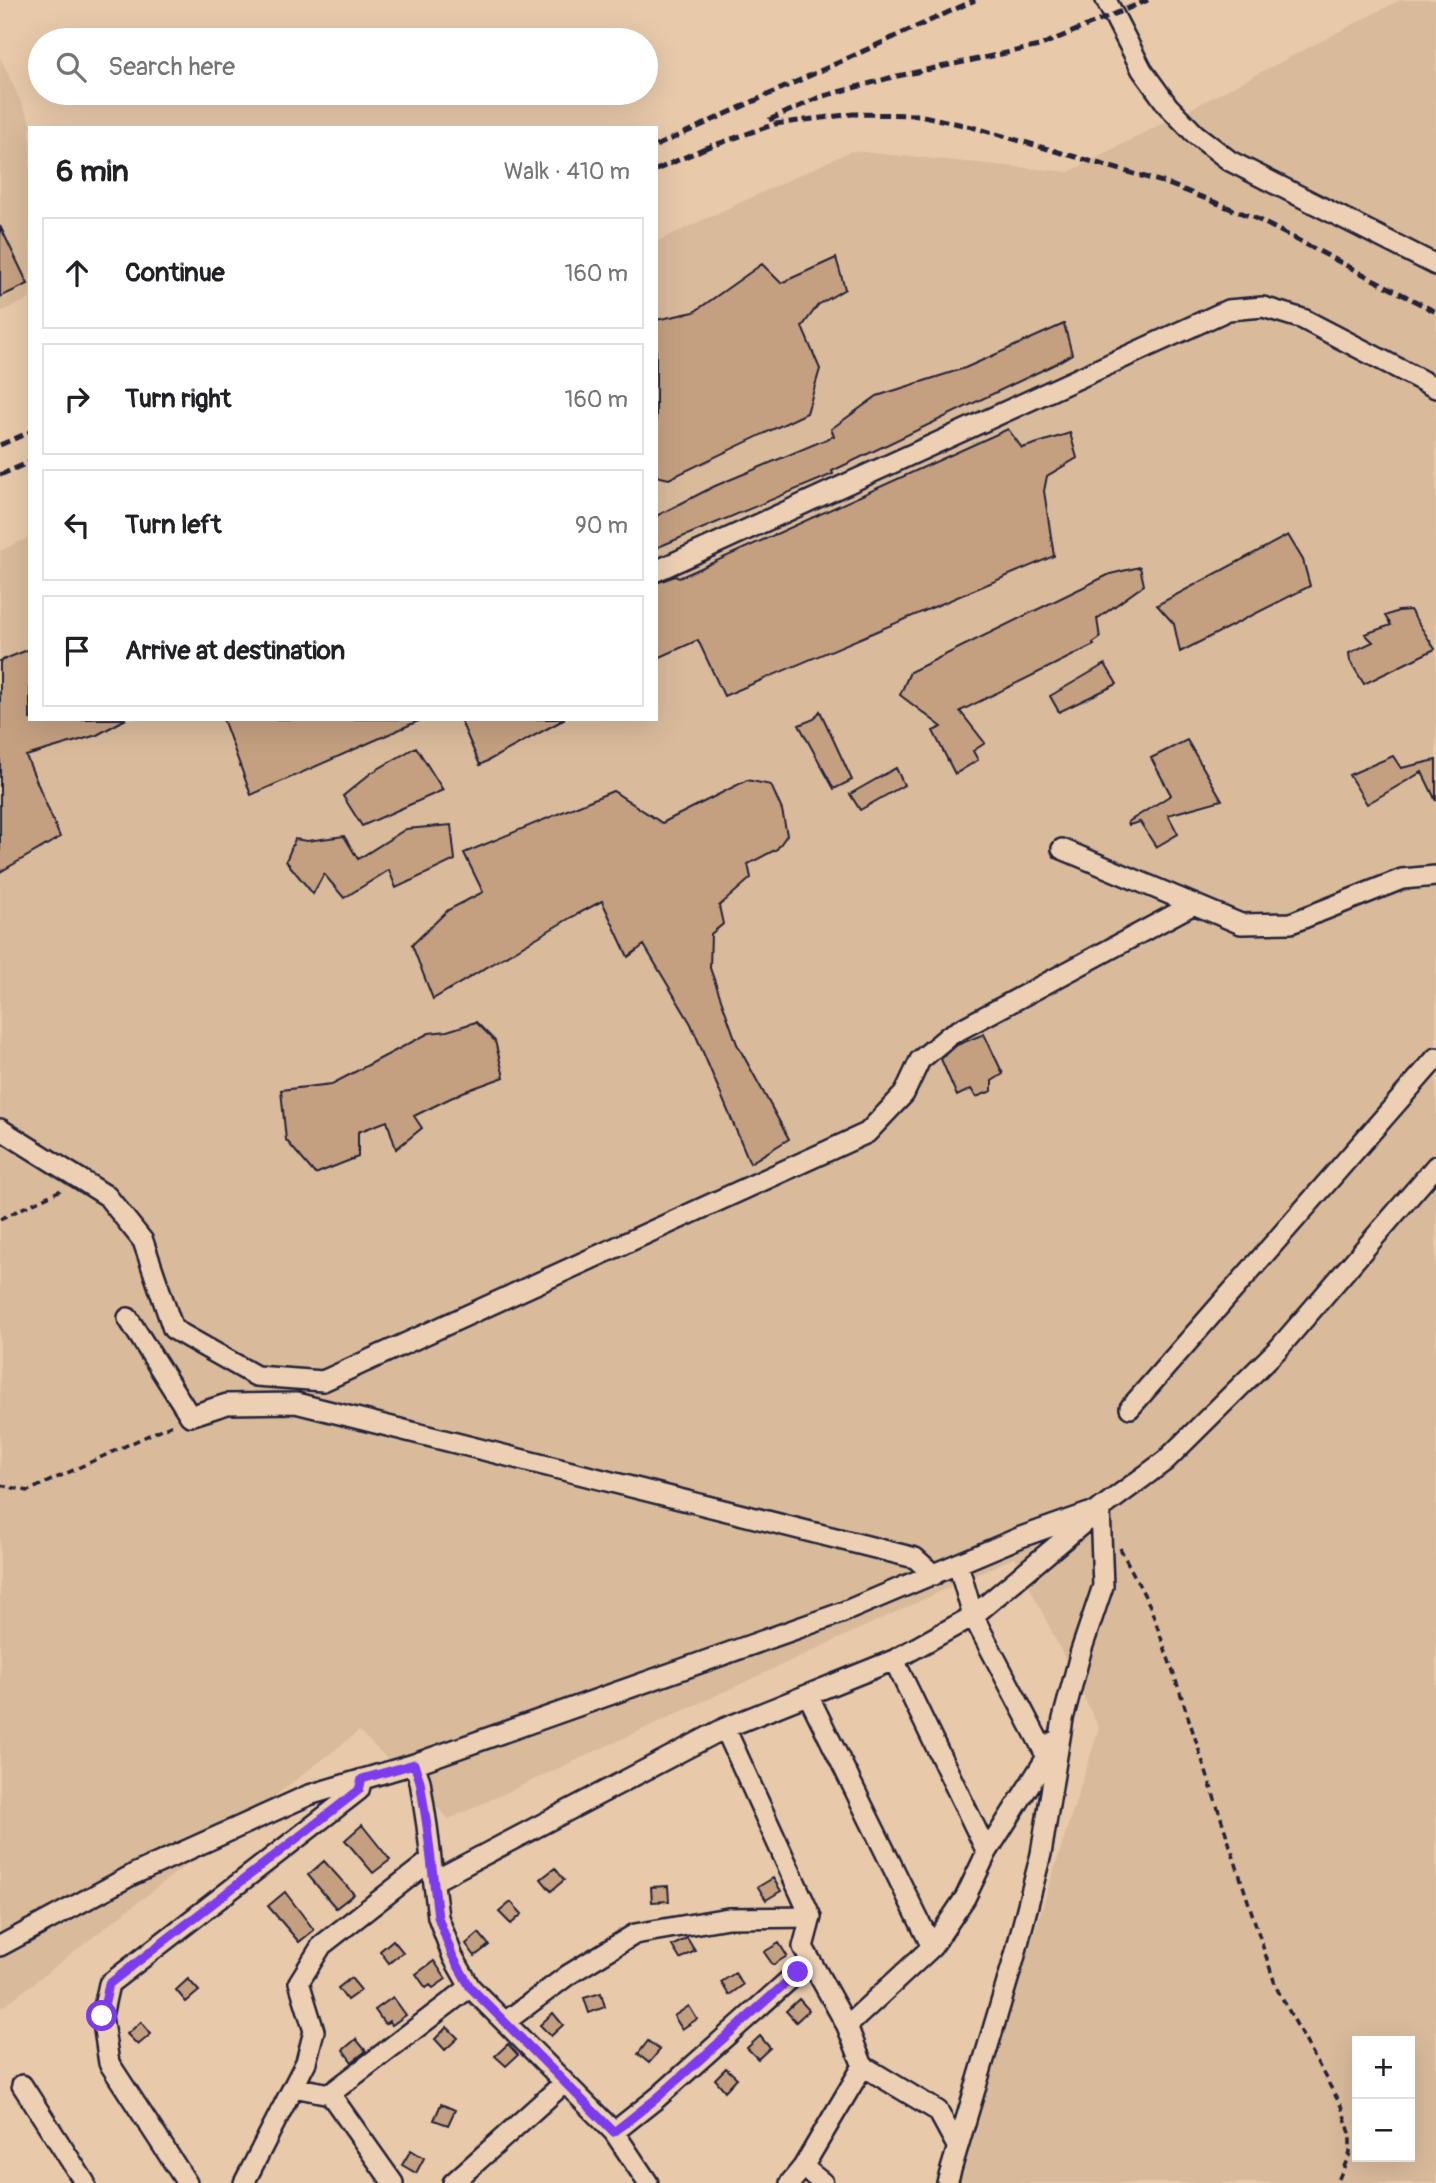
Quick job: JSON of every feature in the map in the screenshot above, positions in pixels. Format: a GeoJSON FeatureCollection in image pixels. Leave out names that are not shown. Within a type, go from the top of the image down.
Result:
{"type":"FeatureCollection","features":[{"type":"Feature","properties":{"kind":"street"},"geometry":{"type":"LineString","coordinates":[[1106,0],[1142,70],[1168,106],[1195,134],[1230,160],[1436,265]]}},
{"type":"Feature","properties":{"kind":"street"},"geometry":{"type":"LineString","coordinates":[[658,569],[1228,310],[1263,307],[1303,319],[1436,388]]}},
{"type":"Feature","properties":{"kind":"street"},"geometry":{"type":"LineString","coordinates":[[1062,849],[1241,924],[1291,923],[1402,879],[1436,876]]}},
{"type":"Feature","properties":{"kind":"street"},"geometry":{"type":"LineString","coordinates":[[0,1129],[107,1196],[143,1241],[173,1329],[256,1376],[323,1381],[867,1133],[904,1094],[920,1060],[950,1035],[1194,904]]}},
{"type":"Feature","properties":{"kind":"street"},"geometry":{"type":"LineString","coordinates":[[1130,1408],[1436,1058]]}},
{"type":"Feature","properties":{"kind":"street"},"geometry":{"type":"LineString","coordinates":[[433,1881],[725,1728],[894,1660],[973,1616],[1100,1509],[1165,1461],[1279,1348],[1436,1166]]}},
{"type":"Feature","properties":{"kind":"street"},"geometry":{"type":"LineString","coordinates":[[128,1318],[190,1416],[227,1404],[296,1403],[915,1558],[934,1574]]}},
{"type":"Feature","properties":{"kind":"street"},"geometry":{"type":"LineString","coordinates":[[0,1946],[134,1874],[297,1800],[414,1764],[816,1622],[1021,1537],[1100,1509]]}},
{"type":"Feature","properties":{"kind":"street"},"geometry":{"type":"LineString","coordinates":[[947,2183],[1014,1959],[1041,1854],[1063,1719],[1081,1651],[1103,1586],[1100,1509]]}},
{"type":"Feature","properties":{"kind":"street"},"geometry":{"type":"LineString","coordinates":[[958,1564],[973,1616],[1047,1757]]}},
{"type":"Feature","properties":{"kind":"street"},"geometry":{"type":"LineString","coordinates":[[894,1660],[987,1852]]}},
{"type":"Feature","properties":{"kind":"street"},"geometry":{"type":"LineString","coordinates":[[808,1695],[932,1947]]}},
{"type":"Feature","properties":{"kind":"street"},"geometry":{"type":"LineString","coordinates":[[847,2026],[932,1947],[965,1898],[987,1852],[1047,1757],[1063,1719]]}},
{"type":"Feature","properties":{"kind":"street"},"geometry":{"type":"LineString","coordinates":[[725,1728],[811,1917],[803,1947],[847,2026],[863,2066],[937,2111],[957,2146]]}},
{"type":"Feature","properties":{"kind":"street"},"geometry":{"type":"LineString","coordinates":[[414,1764],[420,1781],[438,1917],[443,1936],[470,1987],[614,2132],[648,2183]]}},
{"type":"Feature","properties":{"kind":"street"},"geometry":{"type":"LineString","coordinates":[[187,2183],[109,2063],[102,2016],[109,1984],[359,1790],[362,1779]]}},
{"type":"Feature","properties":{"kind":"street"},"geometry":{"type":"LineString","coordinates":[[244,2183],[306,2062],[314,2031],[299,1982],[322,1945],[431,1860]]}},
{"type":"Feature","properties":{"kind":"street"},"geometry":{"type":"LineString","coordinates":[[505,2022],[568,1975],[635,1934],[729,1918],[811,1917]]}},
{"type":"Feature","properties":{"kind":"street"},"geometry":{"type":"LineString","coordinates":[[614,2132],[657,2098],[798,1972],[812,1965]]}},
{"type":"Feature","properties":{"kind":"street"},"geometry":{"type":"LineString","coordinates":[[330,2094],[470,1987]]}},
{"type":"Feature","properties":{"kind":"street"},"geometry":{"type":"LineString","coordinates":[[790,2183],[803,2167],[863,2066]]}},
{"type":"Feature","properties":{"kind":"street"},"geometry":{"type":"LineString","coordinates":[[453,2183],[564,2083]]}},
{"type":"Feature","properties":{"kind":"street"},"geometry":{"type":"LineString","coordinates":[[22,2085],[85,2183]]}},
{"type":"Feature","properties":{"kind":"street"},"geometry":{"type":"LineString","coordinates":[[293,2087],[330,2094],[393,2183]]}},
{"type":"Feature","properties":{"kind":"street"},"geometry":{"type":"LineString","coordinates":[[803,2167],[823,2183]]}},
{"type":"Feature","properties":{"kind":"path"},"geometry":{"type":"LineString","coordinates":[[0,1219],[82,1180]]}},
{"type":"Feature","properties":{"kind":"path"},"geometry":{"type":"LineString","coordinates":[[0,1485],[28,1491],[190,1416]]}},
{"type":"Feature","properties":{"kind":"path"},"geometry":{"type":"LineString","coordinates":[[1119,1546],[1150,1606],[1276,1987],[1341,2106],[1350,2133],[1350,2153],[1337,2183]]}},
{"type":"Feature","properties":{"kind":"shaded area"},"geometry":{"type":"Polygon","coordinates":[[[1400,0],[1436,0],[1436,2183],[955,2183],[1099,1728],[1015,1557],[449,1819],[359,1731],[0,2009],[0,551],[28,538],[28,721],[658,721],[658,241],[851,151],[1069,172],[1400,0]]]}},
{"type":"Feature","properties":{"kind":"shaded area"},"geometry":{"type":"Polygon","coordinates":[[[0,57],[32,126],[28,126],[28,300],[0,312],[0,57]]]}},
{"type":"Feature","properties":{"kind":"building"},"geometry":{"type":"Polygon","coordinates":[[[0,226],[28,284],[0,297],[0,226]]]}},
{"type":"Feature","properties":{"kind":"building"},"geometry":{"type":"Polygon","coordinates":[[[836,258],[845,289],[818,305],[802,327],[820,369],[807,413],[669,479],[658,476],[658,320],[694,312],[762,264],[781,283],[836,258]]]}},
{"type":"Feature","properties":{"kind":"building"},"geometry":{"type":"Polygon","coordinates":[[[1064,324],[1072,354],[1053,365],[832,471],[833,474],[658,547],[658,515],[715,486],[834,436],[831,429],[877,396],[965,368],[1064,324]]]}},
{"type":"Feature","properties":{"kind":"building"},"geometry":{"type":"Polygon","coordinates":[[[1008,429],[1022,448],[1070,433],[1077,458],[1047,476],[1044,491],[1054,556],[724,696],[698,640],[658,658],[658,582],[675,576],[679,578],[1008,429]]]}},
{"type":"Feature","properties":{"kind":"building"},"geometry":{"type":"Polygon","coordinates":[[[1288,535],[1303,560],[1310,586],[1180,652],[1174,624],[1157,605],[1288,535]]]}},
{"type":"Feature","properties":{"kind":"building"},"geometry":{"type":"Polygon","coordinates":[[[1140,567],[1144,585],[1097,619],[1100,638],[1094,645],[960,711],[985,743],[973,751],[978,760],[955,774],[933,731],[942,727],[900,695],[910,672],[1110,574],[1140,567]]]}},
{"type":"Feature","properties":{"kind":"building"},"geometry":{"type":"Polygon","coordinates":[[[1410,610],[1435,649],[1364,684],[1350,661],[1349,653],[1373,642],[1365,634],[1391,625],[1385,616],[1410,610]]]}},
{"type":"Feature","properties":{"kind":"building"},"geometry":{"type":"Polygon","coordinates":[[[28,650],[28,721],[122,721],[97,735],[26,756],[60,837],[0,872],[0,661],[28,650]]]}},
{"type":"Feature","properties":{"kind":"building"},"geometry":{"type":"Polygon","coordinates":[[[1105,664],[1117,684],[1059,712],[1050,696],[1105,664]]]}},
{"type":"Feature","properties":{"kind":"building"},"geometry":{"type":"Polygon","coordinates":[[[820,711],[852,780],[834,789],[799,725],[814,719],[820,711]]]}},
{"type":"Feature","properties":{"kind":"building"},"geometry":{"type":"Polygon","coordinates":[[[224,721],[418,721],[251,795],[224,721]]]}},
{"type":"Feature","properties":{"kind":"building"},"geometry":{"type":"Polygon","coordinates":[[[461,721],[561,721],[480,765],[461,721]]]}},
{"type":"Feature","properties":{"kind":"building"},"geometry":{"type":"Polygon","coordinates":[[[1187,740],[1222,800],[1168,815],[1178,834],[1156,847],[1140,822],[1129,825],[1128,822],[1171,795],[1151,758],[1187,740]]]}},
{"type":"Feature","properties":{"kind":"building"},"geometry":{"type":"Polygon","coordinates":[[[416,747],[443,790],[362,826],[343,796],[371,773],[416,747]]]}},
{"type":"Feature","properties":{"kind":"building"},"geometry":{"type":"Polygon","coordinates":[[[1393,756],[1401,768],[1436,760],[1436,801],[1422,772],[1367,804],[1349,775],[1393,756]]]}},
{"type":"Feature","properties":{"kind":"building"},"geometry":{"type":"Polygon","coordinates":[[[896,768],[904,785],[860,810],[850,794],[896,768]]]}},
{"type":"Feature","properties":{"kind":"building"},"geometry":{"type":"Polygon","coordinates":[[[747,780],[771,785],[782,810],[787,835],[777,849],[748,864],[751,878],[719,906],[723,924],[711,934],[710,968],[737,1044],[789,1139],[750,1163],[691,1024],[644,945],[628,957],[602,901],[433,999],[412,945],[448,910],[483,892],[464,853],[613,791],[662,823],[747,780]]]}},
{"type":"Feature","properties":{"kind":"building"},"geometry":{"type":"Polygon","coordinates":[[[451,825],[455,860],[396,888],[389,870],[344,898],[324,874],[313,894],[286,861],[295,839],[307,841],[344,836],[358,859],[406,829],[451,825]]]}},
{"type":"Feature","properties":{"kind":"building"},"geometry":{"type":"Polygon","coordinates":[[[476,1022],[495,1041],[504,1077],[463,1092],[414,1116],[422,1128],[396,1149],[387,1121],[358,1132],[358,1157],[315,1174],[286,1140],[281,1090],[332,1084],[429,1033],[447,1031],[476,1022]]]}},
{"type":"Feature","properties":{"kind":"building"},"geometry":{"type":"Polygon","coordinates":[[[984,1034],[1003,1074],[992,1081],[992,1091],[976,1097],[971,1089],[957,1096],[941,1059],[957,1045],[984,1034]]]}},
{"type":"Feature","properties":{"kind":"building"},"geometry":{"type":"Polygon","coordinates":[[[362,1825],[390,1860],[373,1873],[345,1840],[362,1825]]]}},
{"type":"Feature","properties":{"kind":"building"},"geometry":{"type":"Polygon","coordinates":[[[324,1861],[354,1894],[336,1908],[308,1875],[324,1861]]]}},
{"type":"Feature","properties":{"kind":"building"},"geometry":{"type":"Polygon","coordinates":[[[555,1868],[564,1880],[551,1891],[541,1879],[555,1868]]]}},
{"type":"Feature","properties":{"kind":"building"},"geometry":{"type":"Polygon","coordinates":[[[773,1878],[781,1891],[766,1900],[758,1887],[773,1878]]]}},
{"type":"Feature","properties":{"kind":"building"},"geometry":{"type":"Polygon","coordinates":[[[668,1886],[669,1901],[652,1902],[651,1887],[668,1886]]]}},
{"type":"Feature","properties":{"kind":"building"},"geometry":{"type":"Polygon","coordinates":[[[285,1892],[314,1930],[299,1942],[268,1906],[285,1892]]]}},
{"type":"Feature","properties":{"kind":"building"},"geometry":{"type":"Polygon","coordinates":[[[511,1902],[522,1914],[511,1924],[499,1912],[511,1902]]]}},
{"type":"Feature","properties":{"kind":"building"},"geometry":{"type":"Polygon","coordinates":[[[479,1933],[489,1945],[475,1956],[466,1944],[479,1933]]]}},
{"type":"Feature","properties":{"kind":"building"},"geometry":{"type":"Polygon","coordinates":[[[687,1938],[695,1951],[680,1959],[672,1946],[687,1938]]]}},
{"type":"Feature","properties":{"kind":"building"},"geometry":{"type":"Polygon","coordinates":[[[393,1940],[403,1952],[389,1963],[380,1951],[393,1940]]]}},
{"type":"Feature","properties":{"kind":"building"},"geometry":{"type":"Polygon","coordinates":[[[779,1943],[787,1956],[773,1965],[764,1952],[779,1943]]]}},
{"type":"Feature","properties":{"kind":"building"},"geometry":{"type":"Polygon","coordinates":[[[434,1961],[446,1979],[433,1988],[430,1985],[426,1988],[416,1974],[434,1961]]]}},
{"type":"Feature","properties":{"kind":"building"},"geometry":{"type":"Polygon","coordinates":[[[735,1973],[743,1985],[729,1995],[721,1982],[735,1973]]]}},
{"type":"Feature","properties":{"kind":"building"},"geometry":{"type":"Polygon","coordinates":[[[351,1978],[361,1990],[347,2000],[338,1988],[351,1978]]]}},
{"type":"Feature","properties":{"kind":"building"},"geometry":{"type":"Polygon","coordinates":[[[188,1979],[199,1991],[186,2002],[176,1990],[188,1979]]]}},
{"type":"Feature","properties":{"kind":"building"},"geometry":{"type":"Polygon","coordinates":[[[601,1993],[605,2007],[589,2013],[584,1998],[601,1993]]]}},
{"type":"Feature","properties":{"kind":"building"},"geometry":{"type":"Polygon","coordinates":[[[393,1997],[406,2015],[392,2025],[389,2021],[385,2024],[375,2010],[393,1997]]]}},
{"type":"Feature","properties":{"kind":"building"},"geometry":{"type":"Polygon","coordinates":[[[799,1999],[809,2010],[796,2022],[786,2011],[799,1999]]]}},
{"type":"Feature","properties":{"kind":"building"},"geometry":{"type":"Polygon","coordinates":[[[689,2006],[697,2019],[682,2029],[674,2016],[689,2006]]]}},
{"type":"Feature","properties":{"kind":"building"},"geometry":{"type":"Polygon","coordinates":[[[553,2013],[563,2025],[551,2036],[540,2025],[553,2013]]]}},
{"type":"Feature","properties":{"kind":"building"},"geometry":{"type":"Polygon","coordinates":[[[141,2022],[151,2034],[138,2045],[127,2034],[141,2022]]]}},
{"type":"Feature","properties":{"kind":"building"},"geometry":{"type":"Polygon","coordinates":[[[447,2027],[458,2038],[445,2050],[435,2039],[447,2027]]]}},
{"type":"Feature","properties":{"kind":"building"},"geometry":{"type":"Polygon","coordinates":[[[760,2036],[770,2048],[758,2059],[747,2048],[760,2036]]]}},
{"type":"Feature","properties":{"kind":"building"},"geometry":{"type":"Polygon","coordinates":[[[356,2039],[366,2051],[352,2062],[343,2050],[356,2039]]]}},
{"type":"Feature","properties":{"kind":"building"},"geometry":{"type":"Polygon","coordinates":[[[648,2041],[660,2050],[649,2063],[638,2054],[648,2041]]]}},
{"type":"Feature","properties":{"kind":"building"},"geometry":{"type":"Polygon","coordinates":[[[508,2044],[518,2055],[506,2066],[495,2056],[508,2044]]]}},
{"type":"Feature","properties":{"kind":"building"},"geometry":{"type":"Polygon","coordinates":[[[726,2068],[737,2078],[725,2091],[715,2079],[726,2068]]]}},
{"type":"Feature","properties":{"kind":"building"},"geometry":{"type":"Polygon","coordinates":[[[441,2104],[455,2110],[448,2125],[434,2120],[441,2104]]]}},
{"type":"Feature","properties":{"kind":"building"},"geometry":{"type":"Polygon","coordinates":[[[411,2150],[424,2158],[416,2173],[402,2165],[411,2150]]]}},
{"type":"Feature","properties":{"kind":"railway"},"geometry":{"type":"LineString","coordinates":[[658,145],[975,0]]}},
{"type":"Feature","properties":{"kind":"railway"},"geometry":{"type":"LineString","coordinates":[[769,120],[820,97],[893,77],[1039,46],[1148,0]]}},
{"type":"Feature","properties":{"kind":"railway"},"geometry":{"type":"LineString","coordinates":[[703,149],[775,124],[853,114],[919,115],[972,127],[1166,183],[1257,219],[1436,312]]}},
{"type":"Feature","properties":{"kind":"railway"},"geometry":{"type":"LineString","coordinates":[[658,169],[712,145]]}},
{"type":"Feature","properties":{"kind":"railway"},"geometry":{"type":"LineString","coordinates":[[0,445],[28,433]]}},
{"type":"Feature","properties":{"kind":"railway"},"geometry":{"type":"LineString","coordinates":[[0,475],[28,463]]}},
{"type":"Feature","properties":{"kind":"route"},"geometry":{"type":"LineString","coordinates":[[102,2016],[109,1984],[359,1790],[362,1779],[414,1764],[420,1781],[438,1917],[453,1957],[470,1987],[614,2132],[657,2098],[798,1972]]}}]}
